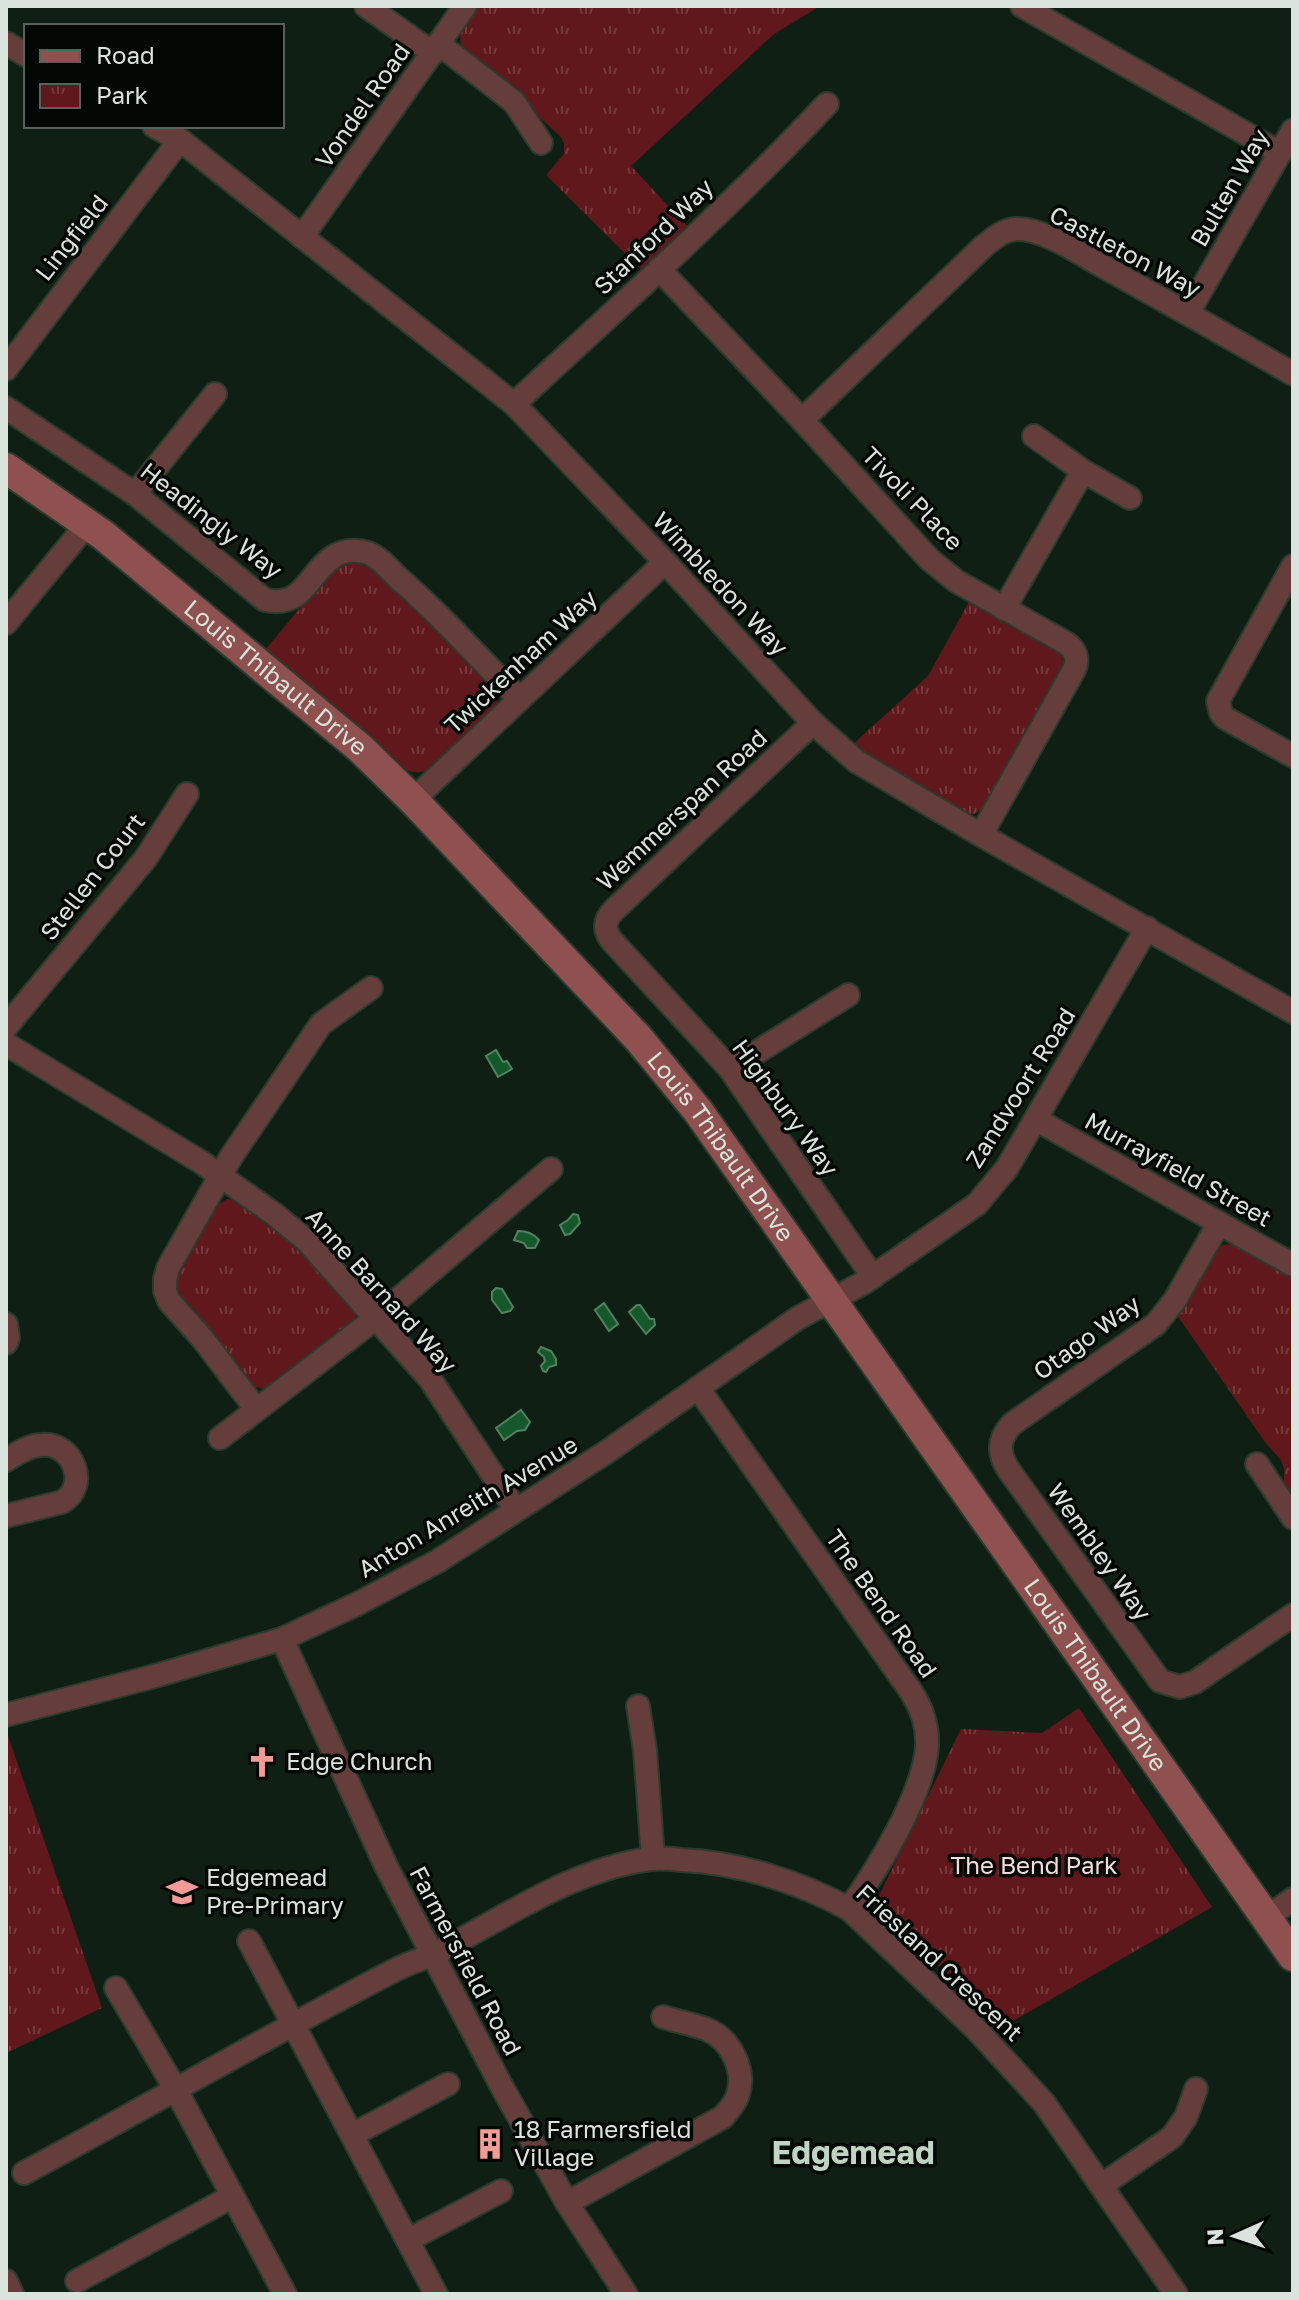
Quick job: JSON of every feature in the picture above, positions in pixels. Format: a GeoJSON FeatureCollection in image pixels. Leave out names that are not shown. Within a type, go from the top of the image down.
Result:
{"type":"FeatureCollection","features":[{"type":"Feature","properties":{"kind":"street"},"geometry":{"type":"LineString","coordinates":[[366,6],[436,48],[514,102],[541,143]]}},
{"type":"Feature","properties":{"kind":"street","name":"Vondel Road"},"geometry":{"type":"LineString","coordinates":[[302,237],[465,6]]}},
{"type":"Feature","properties":{"kind":"street"},"geometry":{"type":"LineString","coordinates":[[1022,6],[1280,153]]}},
{"type":"Feature","properties":{"kind":"street"},"geometry":{"type":"LineString","coordinates":[[6,43],[24,54]]}},
{"type":"Feature","properties":{"kind":"street","name":"Stanford Way"},"geometry":{"type":"LineString","coordinates":[[514,404],[659,269],[827,104]]}},
{"type":"Feature","properties":{"kind":"street","name":"Wimbledon Way"},"geometry":{"type":"LineString","coordinates":[[158,128],[180,140],[514,404],[813,723],[856,761],[1293,1012]]}},
{"type":"Feature","properties":{"kind":"street","name":"Bulten Way"},"geometry":{"type":"LineString","coordinates":[[1188,313],[1293,130]]}},
{"type":"Feature","properties":{"kind":"street","name":"Lingfield"},"geometry":{"type":"LineString","coordinates":[[6,369],[180,140]]}},
{"type":"Feature","properties":{"kind":"street","name":"Castleton Way"},"geometry":{"type":"LineString","coordinates":[[802,420],[995,236],[1018,229],[1045,236],[1293,374]]}},
{"type":"Feature","properties":{"kind":"street","name":"Tivoli Place"},"geometry":{"type":"LineString","coordinates":[[659,269],[929,559],[956,581],[1069,645],[1075,653],[1077,664],[981,835]]}},
{"type":"Feature","properties":{"kind":"street"},"geometry":{"type":"LineString","coordinates":[[135,494],[215,394]]}},
{"type":"Feature","properties":{"kind":"street","name":"Headingly Way"},"geometry":{"type":"LineString","coordinates":[[6,408],[135,494],[265,600],[279,602],[291,599],[308,586],[335,555],[353,550],[369,553],[414,591],[520,699]]}},
{"type":"Feature","properties":{"kind":"street"},"geometry":{"type":"LineString","coordinates":[[1034,436],[1083,471],[1130,498]]}},
{"type":"Feature","properties":{"kind":"street","name":"Louis Thibault Drive"},"geometry":{"type":"LineString","coordinates":[[6,468],[88,523],[349,738],[413,800],[638,1038],[698,1111],[1293,1956]]}},
{"type":"Feature","properties":{"kind":"street"},"geometry":{"type":"LineString","coordinates":[[1004,609],[1083,471]]}},
{"type":"Feature","properties":{"kind":"street"},"geometry":{"type":"LineString","coordinates":[[6,623],[88,523]]}},
{"type":"Feature","properties":{"kind":"street","name":"Twickenham Way"},"geometry":{"type":"LineString","coordinates":[[413,800],[665,562]]}},
{"type":"Feature","properties":{"kind":"street"},"geometry":{"type":"LineString","coordinates":[[1293,566],[1218,701],[1225,718],[1293,756]]}},
{"type":"Feature","properties":{"kind":"street","name":"Wemmerspan Road"},"geometry":{"type":"LineString","coordinates":[[613,942],[606,932],[610,914],[813,723]]}},
{"type":"Feature","properties":{"kind":"street","name":"Stellen Court"},"geometry":{"type":"LineString","coordinates":[[6,1027],[146,858],[187,794]]}},
{"type":"Feature","properties":{"kind":"street","name":"Zandvoort Road"},"geometry":{"type":"LineString","coordinates":[[831,1300],[873,1277],[977,1204],[1007,1168],[1037,1120],[1147,928]]}},
{"type":"Feature","properties":{"kind":"street","name":"Highbury Way"},"geometry":{"type":"LineString","coordinates":[[613,942],[730,1069],[873,1277]]}},
{"type":"Feature","properties":{"kind":"street"},"geometry":{"type":"LineString","coordinates":[[256,1409],[202,1338],[169,1301],[165,1291],[168,1268],[231,1157],[321,1024],[371,988]]}},
{"type":"Feature","properties":{"kind":"street"},"geometry":{"type":"LineString","coordinates":[[730,1069],[848,995]]}},
{"type":"Feature","properties":{"kind":"street","name":"Anne Barnard Way"},"geometry":{"type":"LineString","coordinates":[[6,1044],[221,1176],[306,1240],[430,1379],[516,1510]]}},
{"type":"Feature","properties":{"kind":"street","name":"Murrayfield Street"},"geometry":{"type":"LineString","coordinates":[[1037,1120],[1293,1265]]}},
{"type":"Feature","properties":{"kind":"street"},"geometry":{"type":"LineString","coordinates":[[220,1438],[376,1318],[551,1169]]}},
{"type":"Feature","properties":{"kind":"street","name":"Otago Way"},"geometry":{"type":"LineString","coordinates":[[1001,1444],[1012,1424],[1156,1324],[1175,1300],[1219,1223]]}},
{"type":"Feature","properties":{"kind":"street","name":"Anton Anreith Avenue"},"geometry":{"type":"LineString","coordinates":[[6,1715],[282,1639],[357,1604],[438,1561],[608,1451],[798,1318],[831,1300]]}},
{"type":"Feature","properties":{"kind":"street"},"geometry":{"type":"LineString","coordinates":[[6,1324],[6,1343]]}},
{"type":"Feature","properties":{"kind":"street","name":"The Bend Road"},"geometry":{"type":"LineString","coordinates":[[698,1388],[912,1693],[923,1717],[927,1745],[925,1760],[903,1820],[849,1909]]}},
{"type":"Feature","properties":{"kind":"street"},"geometry":{"type":"LineString","coordinates":[[6,1460],[45,1444],[60,1448],[69,1457],[77,1475],[75,1492],[70,1498],[6,1516]]}},
{"type":"Feature","properties":{"kind":"street","name":"Wembley Way"},"geometry":{"type":"LineString","coordinates":[[1001,1444],[1001,1456],[1008,1469],[1155,1675],[1167,1685],[1180,1687],[1195,1682],[1293,1615]]}},
{"type":"Feature","properties":{"kind":"street"},"geometry":{"type":"LineString","coordinates":[[1257,1464],[1293,1518]]}},
{"type":"Feature","properties":{"kind":"street","name":"Farmersfield Road"},"geometry":{"type":"LineString","coordinates":[[282,1639],[386,1866],[502,2087],[567,2203],[626,2294]]}},
{"type":"Feature","properties":{"kind":"street"},"geometry":{"type":"LineString","coordinates":[[638,1706],[645,1750],[653,1858]]}},
{"type":"Feature","properties":{"kind":"street","name":"Friesland Crescent"},"geometry":{"type":"LineString","coordinates":[[24,2173],[293,2024],[562,1885],[598,1870],[653,1858],[703,1861],[743,1867],[849,1909],[976,2029],[1044,2103],[1176,2294]]}},
{"type":"Feature","properties":{"kind":"street"},"geometry":{"type":"LineString","coordinates":[[1266,1918],[1293,1899]]}},
{"type":"Feature","properties":{"kind":"street"},"geometry":{"type":"LineString","coordinates":[[249,1941],[436,2294]]}},
{"type":"Feature","properties":{"kind":"street"},"geometry":{"type":"LineString","coordinates":[[116,1988],[176,2090],[285,2294]]}},
{"type":"Feature","properties":{"kind":"street"},"geometry":{"type":"LineString","coordinates":[[567,2203],[723,2117],[739,2094],[738,2062],[721,2039],[708,2029],[663,2017]]}},
{"type":"Feature","properties":{"kind":"street"},"geometry":{"type":"LineString","coordinates":[[352,2135],[448,2084]]}},
{"type":"Feature","properties":{"kind":"street"},"geometry":{"type":"LineString","coordinates":[[1102,2185],[1172,2137],[1186,2117],[1196,2089]]}},
{"type":"Feature","properties":{"kind":"street"},"geometry":{"type":"LineString","coordinates":[[408,2240],[501,2191]]}},
{"type":"Feature","properties":{"kind":"street"},"geometry":{"type":"LineString","coordinates":[[77,2281],[231,2197]]}},
{"type":"Feature","properties":{"kind":"green space"},"geometry":{"type":"Polygon","coordinates":[[[478,6],[820,6],[774,34],[631,166],[688,227],[642,270],[546,175],[564,154],[561,137],[461,46],[460,33],[478,6]]]}},
{"type":"Feature","properties":{"kind":"green space"},"geometry":{"type":"Polygon","coordinates":[[[362,560],[402,593],[492,685],[498,697],[495,710],[434,767],[425,771],[413,772],[400,767],[266,649],[339,561],[362,560]]]}},
{"type":"Feature","properties":{"kind":"green space"},"geometry":{"type":"Polygon","coordinates":[[[970,600],[1057,649],[1064,661],[1063,668],[983,809],[974,814],[965,814],[851,746],[928,676],[970,600]]]}},
{"type":"Feature","properties":{"kind":"green space"},"geometry":{"type":"Polygon","coordinates":[[[227,1199],[238,1200],[297,1245],[356,1310],[355,1321],[265,1389],[250,1383],[179,1298],[175,1286],[178,1272],[215,1207],[227,1199]]]}},
{"type":"Feature","properties":{"kind":"green space"},"geometry":{"type":"Polygon","coordinates":[[[1233,1244],[1293,1277],[1293,1503],[1284,1488],[1281,1460],[1265,1442],[1177,1315],[1217,1249],[1233,1244]]]}},
{"type":"Feature","properties":{"kind":"green space","name":"The Bend Park"},"geometry":{"type":"Polygon","coordinates":[[[1079,1708],[1212,1907],[1004,2026],[874,1906],[961,1729],[1042,1733],[1079,1708]]]}},
{"type":"Feature","properties":{"kind":"green space"},"geometry":{"type":"Polygon","coordinates":[[[6,1737],[102,2008],[6,2053],[6,1737]]]}},
{"type":"Feature","properties":{"kind":"shaded area"},"geometry":{"type":"Polygon","coordinates":[[[496,1050],[512,1069],[498,1077],[486,1056],[496,1050]]]}},
{"type":"Feature","properties":{"kind":"shaded area"},"geometry":{"type":"Polygon","coordinates":[[[573,1214],[578,1215],[580,1223],[565,1235],[560,1225],[573,1214]]]}},
{"type":"Feature","properties":{"kind":"shaded area"},"geometry":{"type":"Polygon","coordinates":[[[518,1231],[530,1233],[539,1240],[535,1248],[527,1248],[524,1243],[514,1240],[518,1231]]]}},
{"type":"Feature","properties":{"kind":"shaded area"},"geometry":{"type":"Polygon","coordinates":[[[496,1288],[502,1289],[513,1307],[510,1311],[502,1313],[492,1300],[492,1292],[496,1288]]]}},
{"type":"Feature","properties":{"kind":"shaded area"},"geometry":{"type":"Polygon","coordinates":[[[604,1303],[618,1324],[609,1331],[595,1310],[604,1303]]]}},
{"type":"Feature","properties":{"kind":"shaded area"},"geometry":{"type":"Polygon","coordinates":[[[637,1305],[650,1319],[654,1319],[655,1325],[646,1334],[629,1312],[637,1305]]]}},
{"type":"Feature","properties":{"kind":"shaded area"},"geometry":{"type":"Polygon","coordinates":[[[541,1347],[551,1351],[556,1359],[556,1365],[546,1372],[541,1366],[544,1357],[538,1352],[541,1347]]]}},
{"type":"Feature","properties":{"kind":"shaded area"},"geometry":{"type":"Polygon","coordinates":[[[521,1410],[530,1422],[525,1430],[517,1431],[504,1440],[496,1428],[521,1410]]]}},
{"type":"Feature","properties":{"kind":"place","name":"Edge Church"},"geometry":{"type":"Point","coordinates":[262,1762]}},
{"type":"Feature","properties":{"kind":"place","name":"Edgemead Pre-Primary"},"geometry":{"type":"Point","coordinates":[182,1892]}},
{"type":"Feature","properties":{"kind":"place","name":"18 Farmersfield Village"},"geometry":{"type":"Point","coordinates":[490,2144]}},
{"type":"Feature","properties":{"kind":"district","name":"Edgemead"},"geometry":{"type":"Point","coordinates":[853,2153]}}]}
